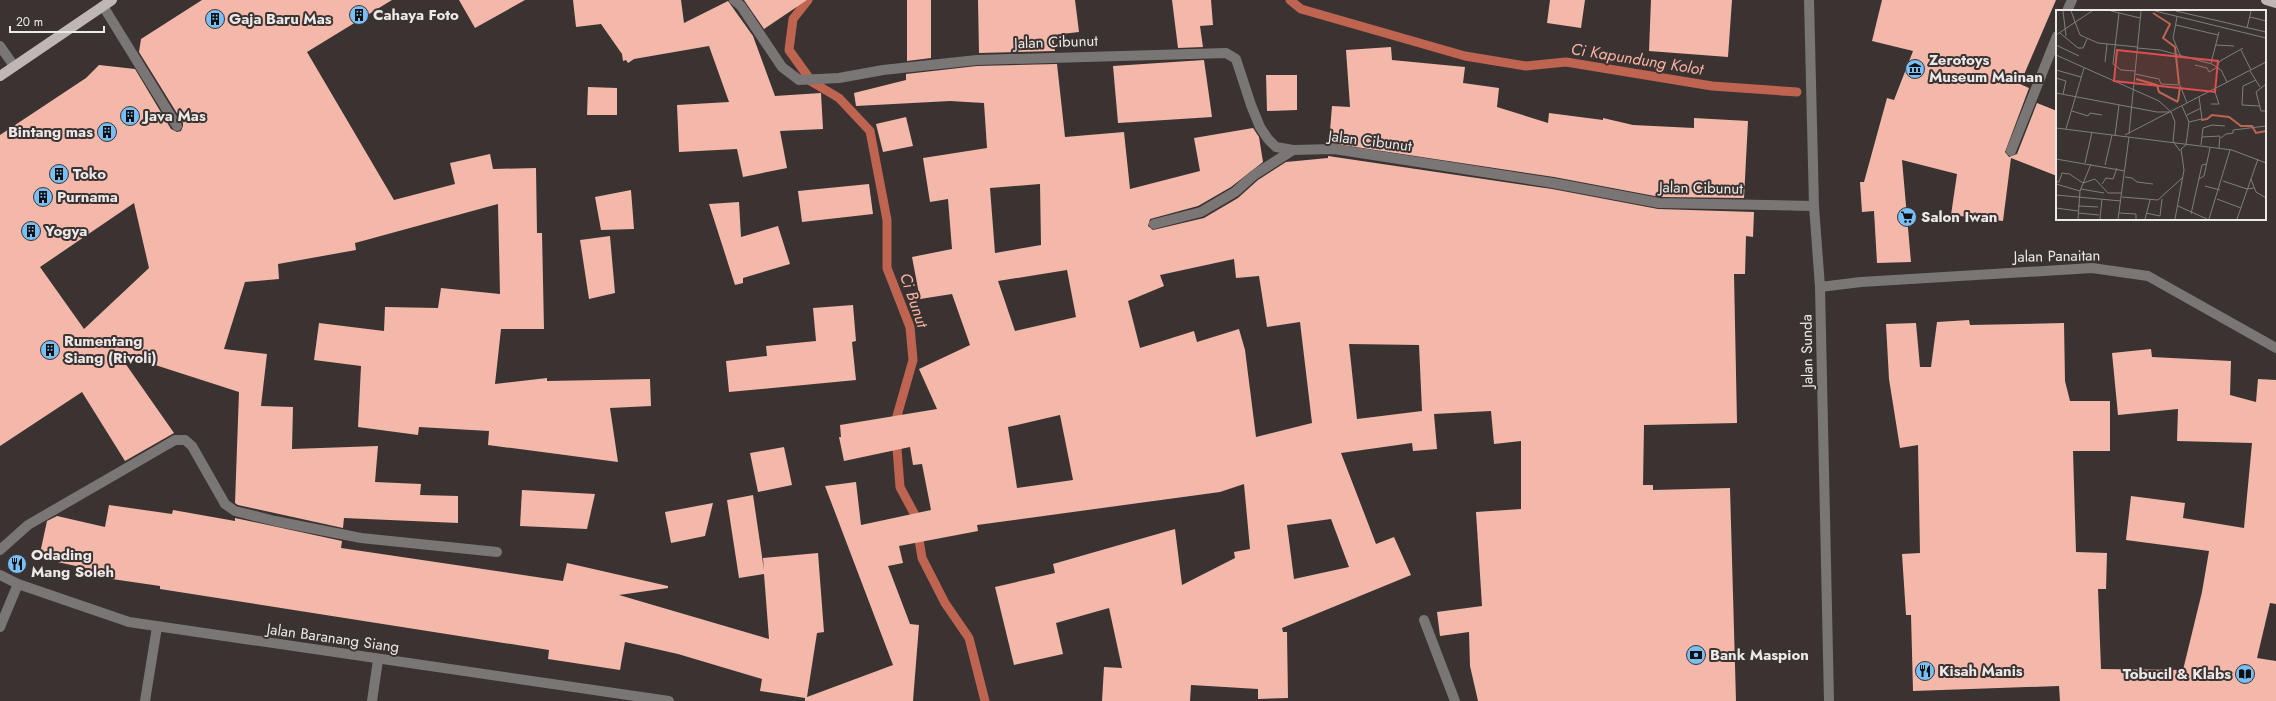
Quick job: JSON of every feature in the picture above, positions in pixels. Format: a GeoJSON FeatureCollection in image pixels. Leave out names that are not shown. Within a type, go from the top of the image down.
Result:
{"type":"FeatureCollection","features":[{"type":"Feature","properties":{"kind":"main road"},"geometry":{"type":"LineString","coordinates":[[0,76],[112,0]]}},
{"type":"Feature","properties":{"kind":"main road"},"geometry":{"type":"LineString","coordinates":[[2266,0],[2276,3]]}},
{"type":"Feature","properties":{"kind":"street","name":"Jalan Cibunut"},"geometry":{"type":"LineString","coordinates":[[734,0],[741,6],[782,67],[799,80],[839,78],[883,70],[977,60],[1226,53],[1236,59],[1251,105],[1268,139],[1276,147],[1293,150],[1334,149],[1553,183],[1659,203],[1814,206]]}},
{"type":"Feature","properties":{"kind":"street","name":"Jalan Sunda"},"geometry":{"type":"LineString","coordinates":[[1809,0],[1814,206],[1820,287],[1829,701]]}},
{"type":"Feature","properties":{"kind":"street"},"geometry":{"type":"LineString","coordinates":[[2067,10],[2072,0]]}},
{"type":"Feature","properties":{"kind":"street"},"geometry":{"type":"LineString","coordinates":[[103,6],[177,126]]}},
{"type":"Feature","properties":{"kind":"street"},"geometry":{"type":"LineString","coordinates":[[2011,151],[2056,38]]}},
{"type":"Feature","properties":{"kind":"street"},"geometry":{"type":"LineString","coordinates":[[0,46],[14,66]]}},
{"type":"Feature","properties":{"kind":"street"},"geometry":{"type":"LineString","coordinates":[[1154,224],[1201,212],[1235,192],[1254,175],[1293,150]]}},
{"type":"Feature","properties":{"kind":"street","name":"Jalan Panaitan"},"geometry":{"type":"LineString","coordinates":[[1820,287],[1862,282],[2092,268],[2148,276],[2276,348]]}},
{"type":"Feature","properties":{"kind":"street"},"geometry":{"type":"LineString","coordinates":[[0,550],[28,525],[175,440],[185,440],[192,446],[225,504],[234,511],[276,522],[361,538],[497,552]]}},
{"type":"Feature","properties":{"kind":"street","name":"Jalan Baranang Siang"},"geometry":{"type":"LineString","coordinates":[[0,575],[18,584],[129,622],[378,660],[669,701]]}},
{"type":"Feature","properties":{"kind":"street"},"geometry":{"type":"LineString","coordinates":[[0,627],[18,584]]}},
{"type":"Feature","properties":{"kind":"street"},"geometry":{"type":"LineString","coordinates":[[1424,620],[1456,701]]}},
{"type":"Feature","properties":{"kind":"street"},"geometry":{"type":"LineString","coordinates":[[145,701],[156,627]]}},
{"type":"Feature","properties":{"kind":"street"},"geometry":{"type":"LineString","coordinates":[[372,701],[378,660]]}},
{"type":"Feature","properties":{"kind":"building"},"geometry":{"type":"Polygon","coordinates":[[[202,0],[392,0],[307,52],[394,200],[455,184],[450,163],[490,154],[493,169],[536,168],[537,233],[542,233],[544,329],[501,329],[495,384],[547,378],[547,381],[650,379],[651,406],[610,408],[618,462],[488,445],[489,431],[419,427],[418,435],[358,427],[361,366],[314,360],[319,323],[384,331],[385,307],[438,308],[441,288],[500,294],[498,204],[355,243],[356,250],[278,264],[279,279],[245,282],[224,349],[267,354],[261,406],[293,407],[292,449],[378,446],[375,482],[421,484],[420,495],[458,496],[458,523],[344,518],[343,528],[238,505],[235,503],[239,392],[118,353],[174,433],[125,461],[82,392],[0,446],[0,135],[86,78],[99,65],[135,69],[171,129],[177,132],[181,131],[183,123],[139,52],[141,39],[202,0]],[[134,203],[40,267],[84,329],[149,268],[134,203]]]}},
{"type":"Feature","properties":{"kind":"building"},"geometry":{"type":"Polygon","coordinates":[[[459,0],[525,0],[475,28],[459,0]]]}},
{"type":"Feature","properties":{"kind":"building"},"geometry":{"type":"Polygon","coordinates":[[[573,0],[681,0],[684,23],[728,1],[753,36],[775,96],[821,93],[823,129],[780,131],[787,168],[743,177],[737,149],[679,152],[677,105],[729,102],[709,46],[634,59],[628,63],[626,60],[623,61],[622,54],[601,24],[576,27],[573,0]]]}},
{"type":"Feature","properties":{"kind":"building"},"geometry":{"type":"Polygon","coordinates":[[[744,0],[807,0],[764,29],[744,0]]]}},
{"type":"Feature","properties":{"kind":"building"},"geometry":{"type":"Polygon","coordinates":[[[907,0],[931,0],[931,58],[907,61],[907,0]]]}},
{"type":"Feature","properties":{"kind":"building"},"geometry":{"type":"Polygon","coordinates":[[[978,0],[1075,0],[1079,32],[1053,35],[1055,51],[979,53],[978,0]]]}},
{"type":"Feature","properties":{"kind":"building"},"geometry":{"type":"Polygon","coordinates":[[[1172,0],[1211,0],[1213,25],[1200,26],[1203,47],[1178,48],[1172,0]]]}},
{"type":"Feature","properties":{"kind":"building"},"geometry":{"type":"Polygon","coordinates":[[[1550,0],[1585,0],[1581,28],[1547,23],[1550,0]]]}},
{"type":"Feature","properties":{"kind":"building"},"geometry":{"type":"Polygon","coordinates":[[[1651,0],[1732,0],[1728,57],[1649,51],[1651,0]]]}},
{"type":"Feature","properties":{"kind":"building"},"geometry":{"type":"Polygon","coordinates":[[[1882,0],[2056,0],[2020,84],[2029,88],[2005,152],[2009,157],[2017,154],[2037,103],[2056,111],[2056,176],[2011,158],[2003,221],[1951,215],[1957,174],[1902,160],[1911,262],[1877,263],[1874,211],[1862,212],[1860,182],[1864,182],[1887,98],[1894,100],[1913,51],[1872,41],[1882,0]]]}},
{"type":"Feature","properties":{"kind":"building"},"geometry":{"type":"Polygon","coordinates":[[[1391,47],[1392,60],[1465,67],[1463,83],[1499,88],[1497,107],[1548,123],[1549,113],[1603,120],[1603,118],[1633,125],[1694,128],[1694,118],[1748,121],[1744,198],[1660,197],[1554,177],[1329,143],[1332,106],[1350,107],[1346,50],[1391,47]]]}},
{"type":"Feature","properties":{"kind":"building"},"geometry":{"type":"Polygon","coordinates":[[[1204,60],[1212,117],[1118,123],[1113,66],[1204,60]]]}},
{"type":"Feature","properties":{"kind":"building"},"geometry":{"type":"Polygon","coordinates":[[[1057,64],[1065,137],[1124,132],[1130,189],[1200,171],[1194,138],[1253,128],[1259,137],[1263,162],[1231,187],[1198,206],[1150,219],[1148,226],[1153,230],[1204,218],[1238,198],[1258,180],[1286,162],[1328,158],[1328,156],[1552,189],[1658,209],[1754,212],[1753,237],[1746,236],[1745,274],[1734,274],[1737,423],[1644,425],[1643,485],[1653,485],[1653,490],[1730,488],[1736,701],[1478,701],[1470,666],[1469,632],[1440,636],[1437,612],[1482,606],[1476,512],[1521,509],[1521,441],[1494,444],[1491,411],[1434,414],[1437,449],[1413,451],[1412,443],[1341,453],[1376,544],[1394,537],[1411,575],[1282,628],[1283,632],[1287,632],[1288,698],[1258,699],[1258,689],[1191,685],[1190,701],[1102,701],[1104,667],[1122,668],[1109,608],[1056,623],[1063,654],[1014,665],[995,587],[1055,573],[1053,564],[1175,529],[1182,585],[1235,558],[1234,552],[1250,549],[1244,484],[1220,492],[977,525],[978,531],[899,546],[903,563],[888,566],[910,624],[919,625],[913,701],[805,701],[805,698],[760,691],[762,679],[678,654],[625,642],[620,670],[548,659],[549,650],[160,589],[160,586],[98,577],[99,571],[39,558],[47,521],[57,516],[105,527],[109,505],[172,514],[173,510],[235,521],[235,518],[342,541],[341,548],[563,581],[567,563],[668,586],[668,588],[619,595],[769,639],[764,574],[739,578],[727,500],[753,495],[764,570],[763,558],[818,553],[824,632],[817,633],[807,697],[893,665],[825,486],[856,482],[861,525],[931,510],[922,464],[913,465],[910,447],[844,461],[839,437],[841,437],[840,425],[937,409],[919,369],[970,345],[952,294],[920,299],[912,257],[952,249],[948,199],[930,202],[923,158],[987,148],[984,103],[950,101],[856,106],[854,93],[906,80],[906,74],[977,66],[1057,64]],[[1040,184],[990,188],[995,253],[1041,245],[1040,184]],[[1234,259],[1160,275],[1164,286],[1128,301],[1140,348],[1194,331],[1197,342],[1239,329],[1245,350],[1256,437],[1312,423],[1300,322],[1267,327],[1259,276],[1236,278],[1234,259]],[[1067,270],[998,281],[1015,331],[1076,317],[1067,270]],[[1349,344],[1357,419],[1422,411],[1419,345],[1349,344]],[[1060,415],[1008,427],[1017,488],[1073,480],[1060,415]],[[1331,519],[1287,525],[1294,579],[1349,567],[1331,519]]]}},
{"type":"Feature","properties":{"kind":"building"},"geometry":{"type":"Polygon","coordinates":[[[1266,75],[1297,75],[1297,110],[1267,111],[1266,75]]]}},
{"type":"Feature","properties":{"kind":"building"},"geometry":{"type":"Polygon","coordinates":[[[588,87],[617,88],[617,115],[587,115],[588,87]]]}},
{"type":"Feature","properties":{"kind":"building"},"geometry":{"type":"Polygon","coordinates":[[[906,117],[913,146],[883,152],[876,124],[906,117]]]}},
{"type":"Feature","properties":{"kind":"building"},"geometry":{"type":"Polygon","coordinates":[[[869,184],[873,214],[802,222],[798,191],[869,184]]]}},
{"type":"Feature","properties":{"kind":"building"},"geometry":{"type":"Polygon","coordinates":[[[631,190],[634,229],[601,230],[595,197],[631,190]]]}},
{"type":"Feature","properties":{"kind":"building"},"geometry":{"type":"Polygon","coordinates":[[[739,202],[741,237],[778,226],[790,264],[743,278],[743,283],[735,285],[709,204],[739,202]]]}},
{"type":"Feature","properties":{"kind":"building"},"geometry":{"type":"Polygon","coordinates":[[[610,236],[615,293],[589,299],[580,240],[610,236]]]}},
{"type":"Feature","properties":{"kind":"building"},"geometry":{"type":"Polygon","coordinates":[[[853,305],[856,341],[852,342],[856,380],[729,392],[726,361],[767,356],[766,346],[816,341],[813,308],[853,305]]]}},
{"type":"Feature","properties":{"kind":"building"},"geometry":{"type":"Polygon","coordinates":[[[1969,320],[1970,325],[2064,323],[2065,381],[2070,401],[2110,401],[2110,451],[2073,451],[2076,552],[2107,553],[2106,589],[2098,589],[2101,669],[2183,670],[2202,592],[2209,551],[2126,540],[2131,496],[2185,503],[2183,518],[2244,528],[2252,443],[2177,441],[2178,409],[2118,415],[2112,353],[2151,349],[2152,357],[2231,361],[2230,395],[2256,402],[2258,379],[2276,380],[2276,604],[2270,603],[2257,658],[2276,661],[2276,701],[2060,701],[2059,686],[1913,691],[1911,615],[1906,615],[1902,554],[1920,553],[1918,445],[1900,448],[1889,379],[1886,324],[1916,323],[1920,367],[1931,367],[1937,322],[1969,320]]]}},
{"type":"Feature","properties":{"kind":"building"},"geometry":{"type":"Polygon","coordinates":[[[784,447],[792,485],[758,492],[750,453],[784,447]]]}},
{"type":"Feature","properties":{"kind":"building"},"geometry":{"type":"Polygon","coordinates":[[[522,490],[595,494],[587,529],[520,526],[522,490]]]}},
{"type":"Feature","properties":{"kind":"building"},"geometry":{"type":"Polygon","coordinates":[[[713,503],[705,536],[671,543],[665,512],[713,503]]]}},
{"type":"Feature","properties":{"kind":"waterway","name":"Ci Bunut"},"geometry":{"type":"LineString","coordinates":[[808,0],[793,19],[789,50],[812,82],[839,98],[870,131],[887,220],[887,268],[910,327],[913,360],[895,423],[900,487],[915,515],[922,558],[945,603],[969,638],[985,701]]}},
{"type":"Feature","properties":{"kind":"waterway","name":"Ci Kapundung Kolot"},"geometry":{"type":"LineString","coordinates":[[1290,0],[1301,9],[1465,56],[1526,66],[1566,62],[1712,86],[1797,92]]}},
{"type":"Feature","properties":{"kind":"place","name":"Cahaya Foto"},"geometry":{"type":"Point","coordinates":[359,15]}},
{"type":"Feature","properties":{"kind":"place","name":"Gaja Baru Mas"},"geometry":{"type":"Point","coordinates":[215,19]}},
{"type":"Feature","properties":{"kind":"place","name":"Zerotoys Museum Mainan"},"geometry":{"type":"Point","coordinates":[1915,69]}},
{"type":"Feature","properties":{"kind":"place","name":"Java Mas"},"geometry":{"type":"Point","coordinates":[130,116]}},
{"type":"Feature","properties":{"kind":"place","name":"Bintang mas"},"geometry":{"type":"Point","coordinates":[107,132]}},
{"type":"Feature","properties":{"kind":"place","name":"Toko"},"geometry":{"type":"Point","coordinates":[59,174]}},
{"type":"Feature","properties":{"kind":"place","name":"Purnama"},"geometry":{"type":"Point","coordinates":[43,197]}},
{"type":"Feature","properties":{"kind":"place","name":"Salon Iwan"},"geometry":{"type":"Point","coordinates":[1907,217]}},
{"type":"Feature","properties":{"kind":"place","name":"Yogya"},"geometry":{"type":"Point","coordinates":[31,231]}},
{"type":"Feature","properties":{"kind":"place","name":"Rumentang Siang (Rivoli)"},"geometry":{"type":"Point","coordinates":[50,350]}},
{"type":"Feature","properties":{"kind":"place","name":"Odading Mang Soleh"},"geometry":{"type":"Point","coordinates":[17,564]}},
{"type":"Feature","properties":{"kind":"place","name":"Bank Maspion"},"geometry":{"type":"Point","coordinates":[1696,655]}},
{"type":"Feature","properties":{"kind":"place","name":"Kisah Manis"},"geometry":{"type":"Point","coordinates":[1925,671]}},
{"type":"Feature","properties":{"kind":"place","name":"Tobucil & Klabs"},"geometry":{"type":"Point","coordinates":[2245,674]}}]}
